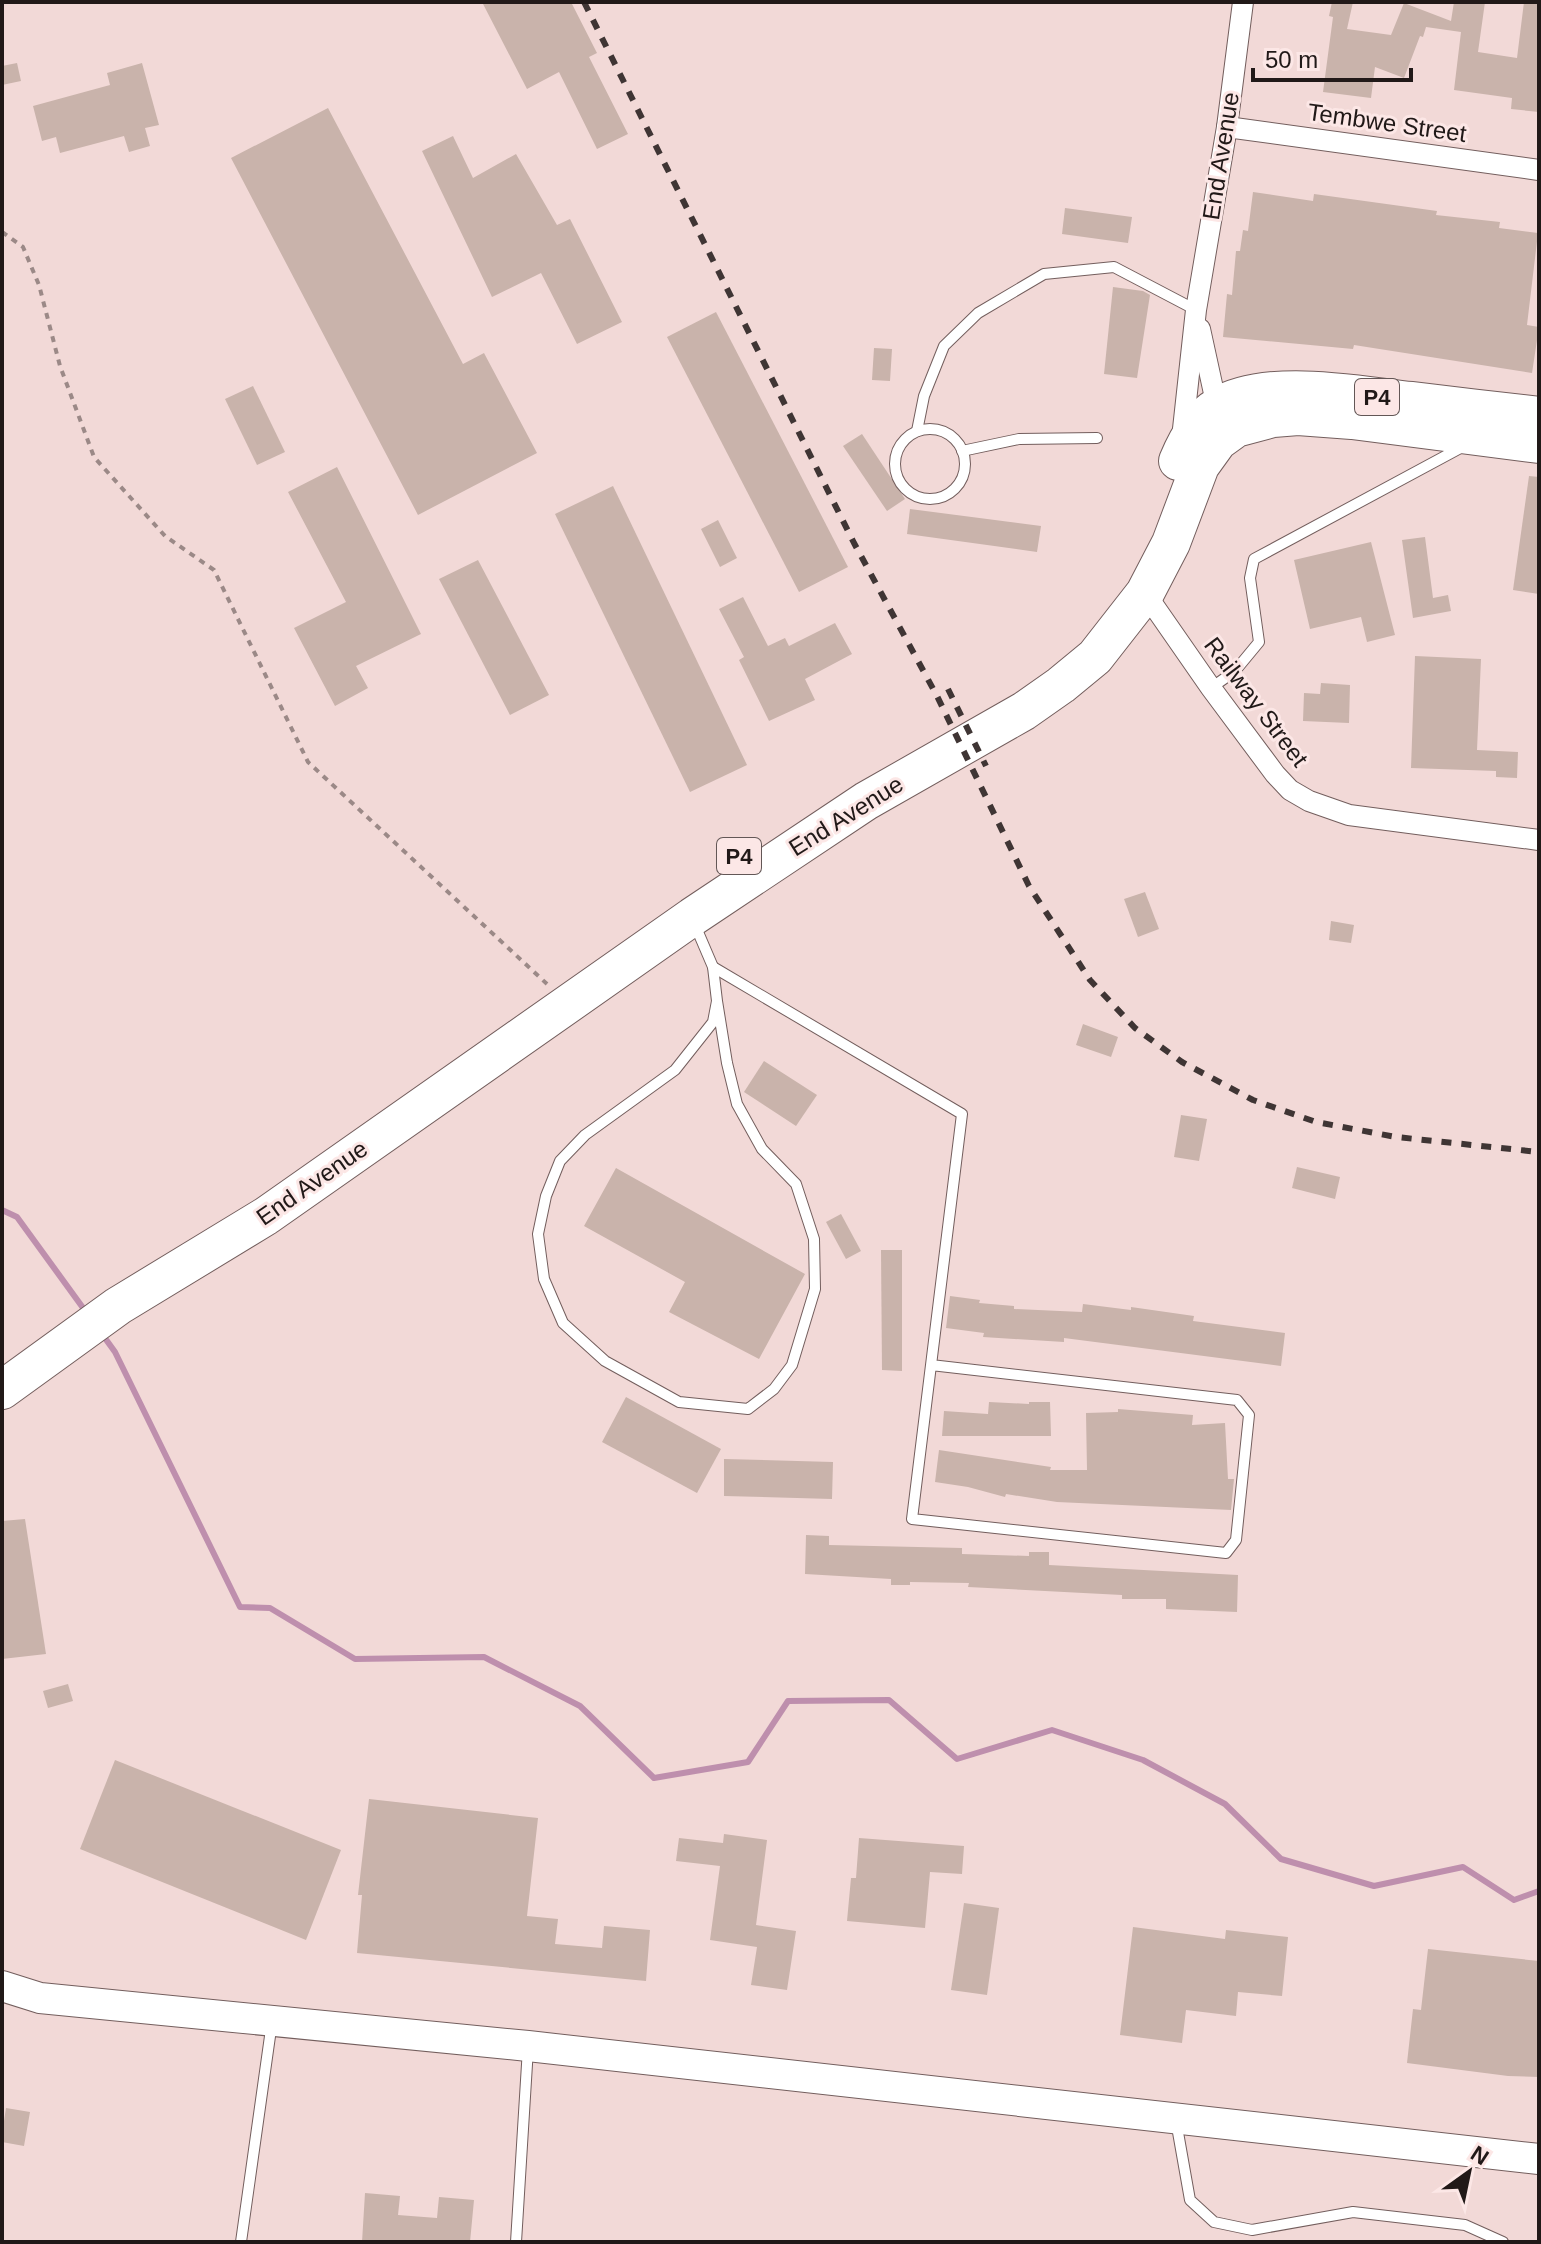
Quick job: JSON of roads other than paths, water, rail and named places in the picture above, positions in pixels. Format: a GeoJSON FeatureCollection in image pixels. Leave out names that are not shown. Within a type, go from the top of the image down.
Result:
{"type":"FeatureCollection","features":[{"type":"Feature","properties":{"kind":"highway","name":"P4"},"geometry":{"type":"LineString","coordinates":[[1226,417],[1255,393],[1294,390],[1539,416]]}},
{"type":"Feature","properties":{"kind":"highway","name":"P4"},"geometry":{"type":"LineString","coordinates":[[1226,417],[1298,416],[1352,420],[1539,444]]}},
{"type":"Feature","properties":{"kind":"highway","name":"End Avenue"},"geometry":{"type":"LineString","coordinates":[[193,1259],[228,1223],[701,881],[819,803],[1019,691],[1057,664],[1087,637],[1115,604],[1147,547],[1180,456],[1196,427],[1226,417]]}},
{"type":"Feature","properties":{"kind":"highway","name":"End Avenue"},"geometry":{"type":"LineString","coordinates":[[2,1390],[118,1306],[266,1216],[692,917],[866,801],[1024,711],[1061,685],[1095,657],[1145,593],[1171,543],[1200,466],[1218,441],[1226,417]]}},
{"type":"Feature","properties":{"kind":"street","name":"End Avenue"},"geometry":{"type":"LineString","coordinates":[[1180,456],[1196,310],[1227,127],[1243,2]]}},
{"type":"Feature","properties":{"kind":"street","name":"Tembwe Street"},"geometry":{"type":"LineString","coordinates":[[1227,127],[1539,170]]}},
{"type":"Feature","properties":{"kind":"street","name":"End Avenue"},"geometry":{"type":"LineString","coordinates":[[1196,310],[1226,417]]}},
{"type":"Feature","properties":{"kind":"street","name":"Railway Street"},"geometry":{"type":"LineString","coordinates":[[1145,593],[1211,688],[1290,790],[1309,801],[1349,815],[1539,840]]}},
{"type":"Feature","properties":{"kind":"street"},"geometry":{"type":"LineString","coordinates":[[2,1986],[40,1998],[528,2046],[1539,2159]]}},
{"type":"Feature","properties":{"kind":"lane"},"geometry":{"type":"LineString","coordinates":[[917,431],[924,396],[944,346],[978,313],[1044,274],[1114,267],[1196,310]]}},
{"type":"Feature","properties":{"kind":"lane"},"geometry":{"type":"LineString","coordinates":[[939,430],[962,451],[965,463],[963,475],[949,493],[927,499],[916,496],[898,480],[895,457],[907,437],[917,431],[939,430]]}},
{"type":"Feature","properties":{"kind":"lane"},"geometry":{"type":"LineString","coordinates":[[962,451],[1019,439],[1097,438]]}},
{"type":"Feature","properties":{"kind":"lane"},"geometry":{"type":"LineString","coordinates":[[1211,688],[1235,671],[1259,642],[1250,578],[1254,559],[1479,438]]}},
{"type":"Feature","properties":{"kind":"lane"},"geometry":{"type":"LineString","coordinates":[[692,917],[713,967],[727,1063],[737,1104],[762,1149],[796,1184],[814,1239],[815,1289],[792,1365],[774,1389],[748,1409],[679,1402],[605,1361],[563,1323],[544,1279],[538,1234],[546,1196],[560,1161],[585,1135],[675,1070],[713,1022],[717,1001]]}},
{"type":"Feature","properties":{"kind":"lane"},"geometry":{"type":"LineString","coordinates":[[713,967],[962,1114],[931,1365],[912,1519],[1226,1553],[1236,1540],[1249,1415],[1237,1400],[931,1365]]}},
{"type":"Feature","properties":{"kind":"lane"},"geometry":{"type":"LineString","coordinates":[[241,2242],[272,2020]]}},
{"type":"Feature","properties":{"kind":"lane"},"geometry":{"type":"LineString","coordinates":[[516,2242],[528,2046]]}},
{"type":"Feature","properties":{"kind":"lane"},"geometry":{"type":"LineString","coordinates":[[1175,2119],[1190,2200],[1214,2222],[1252,2230],[1353,2212],[1465,2225],[1503,2242]]}},
{"type":"Feature","properties":{"kind":"waterway"},"geometry":{"type":"LineString","coordinates":[[2,1210],[17,1217],[86,1312]]}},
{"type":"Feature","properties":{"kind":"waterway"},"geometry":{"type":"LineString","coordinates":[[102,1334],[115,1352],[240,1607],[270,1608],[355,1659],[484,1657],[580,1706],[654,1778],[748,1762],[788,1701],[889,1700],[957,1759],[1052,1730],[1143,1760],[1225,1804],[1281,1859],[1374,1886],[1463,1867],[1514,1900],[1539,1891]]}},
{"type":"Feature","properties":{"kind":"railway"},"geometry":{"type":"LineString","coordinates":[[584,2],[854,543],[937,696],[1029,886],[1090,980],[1135,1028],[1182,1062],[1253,1100],[1316,1122],[1396,1137],[1539,1152]]}},
{"type":"Feature","properties":{"kind":"railway"},"geometry":{"type":"LineString","coordinates":[[948,689],[986,766]]}}]}
